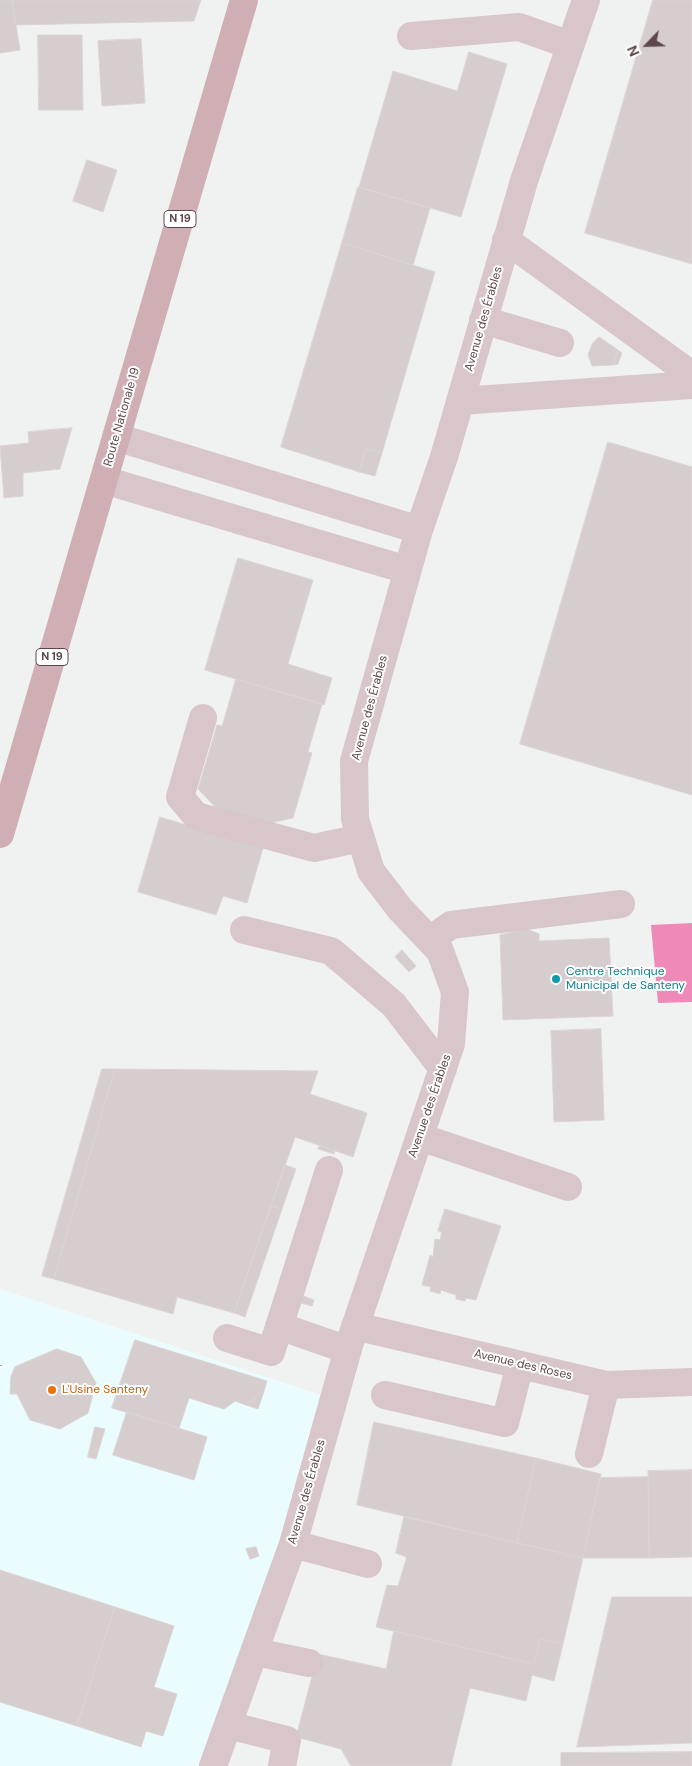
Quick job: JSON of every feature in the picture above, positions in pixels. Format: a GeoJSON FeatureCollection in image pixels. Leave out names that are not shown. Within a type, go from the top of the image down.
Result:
{"type":"FeatureCollection","features":[{"type":"Feature","properties":{"kind":"main road","name":"Route Nationale 19"},"geometry":{"type":"LineString","coordinates":[[0,834],[244,0]]}},
{"type":"Feature","properties":{"kind":"street","name":"Avenue des Érables"},"geometry":{"type":"LineString","coordinates":[[213,1766],[293,1544],[352,1338],[451,1044],[455,992],[440,951],[400,909],[371,871],[355,819],[354,761],[407,570],[460,401],[506,240],[586,0]]}},
{"type":"Feature","properties":{"kind":"street"},"geometry":{"type":"LineString","coordinates":[[411,36],[519,27],[570,45]]}},
{"type":"Feature","properties":{"kind":"street"},"geometry":{"type":"LineString","coordinates":[[506,240],[692,374]]}},
{"type":"Feature","properties":{"kind":"street"},"geometry":{"type":"LineString","coordinates":[[483,320],[560,343]]}},
{"type":"Feature","properties":{"kind":"street"},"geometry":{"type":"LineString","coordinates":[[460,401],[692,385]]}},
{"type":"Feature","properties":{"kind":"street"},"geometry":{"type":"LineString","coordinates":[[116,437],[419,530]]}},
{"type":"Feature","properties":{"kind":"street"},"geometry":{"type":"LineString","coordinates":[[104,480],[407,570]]}},
{"type":"Feature","properties":{"kind":"street"},"geometry":{"type":"LineString","coordinates":[[202,718],[180,797],[196,816],[314,848],[361,838]]}},
{"type":"Feature","properties":{"kind":"street"},"geometry":{"type":"LineString","coordinates":[[430,940],[451,925],[621,904]]}},
{"type":"Feature","properties":{"kind":"street"},"geometry":{"type":"LineString","coordinates":[[244,930],[332,951],[394,1005],[443,1069]]}},
{"type":"Feature","properties":{"kind":"street"},"geometry":{"type":"LineString","coordinates":[[420,1137],[568,1187]]}},
{"type":"Feature","properties":{"kind":"street"},"geometry":{"type":"LineString","coordinates":[[227,1338],[271,1352],[329,1170]]}},
{"type":"Feature","properties":{"kind":"street","name":"Avenue des Roses"},"geometry":{"type":"LineString","coordinates":[[279,1326],[520,1365],[606,1385],[692,1382]]}},
{"type":"Feature","properties":{"kind":"street"},"geometry":{"type":"LineString","coordinates":[[385,1395],[505,1422],[520,1365]]}},
{"type":"Feature","properties":{"kind":"street"},"geometry":{"type":"LineString","coordinates":[[588,1454],[606,1385]]}},
{"type":"Feature","properties":{"kind":"street"},"geometry":{"type":"LineString","coordinates":[[293,1544],[368,1564]]}},
{"type":"Feature","properties":{"kind":"street"},"geometry":{"type":"LineString","coordinates":[[255,1652],[309,1663]]}},
{"type":"Feature","properties":{"kind":"street"},"geometry":{"type":"LineString","coordinates":[[228,1725],[287,1740],[282,1766]]}},
{"type":"Feature","properties":{"kind":"shaded area"},"geometry":{"type":"Polygon","coordinates":[[[692,923],[692,1002],[658,1003],[651,925],[692,923]]]}},
{"type":"Feature","properties":{"kind":"shaded area"},"geometry":{"type":"Polygon","coordinates":[[[0,1289],[333,1399],[213,1766],[0,1766],[0,1289]]]}},
{"type":"Feature","properties":{"kind":"building"},"geometry":{"type":"Polygon","coordinates":[[[0,0],[12,0],[20,50],[0,53],[0,0]]]}},
{"type":"Feature","properties":{"kind":"building"},"geometry":{"type":"Polygon","coordinates":[[[12,0],[201,0],[194,21],[16,25],[12,0]]]}},
{"type":"Feature","properties":{"kind":"building"},"geometry":{"type":"Polygon","coordinates":[[[653,0],[692,0],[692,264],[585,233],[653,0]]]}},
{"type":"Feature","properties":{"kind":"building"},"geometry":{"type":"Polygon","coordinates":[[[38,35],[82,35],[83,110],[39,110],[38,35]]]}},
{"type":"Feature","properties":{"kind":"building"},"geometry":{"type":"Polygon","coordinates":[[[141,39],[145,103],[102,106],[98,41],[141,39]]]}},
{"type":"Feature","properties":{"kind":"building"},"geometry":{"type":"Polygon","coordinates":[[[469,52],[507,64],[461,217],[359,187],[393,71],[457,91],[469,52]]]}},
{"type":"Feature","properties":{"kind":"building"},"geometry":{"type":"Polygon","coordinates":[[[87,160],[117,170],[103,212],[73,201],[87,160]]]}},
{"type":"Feature","properties":{"kind":"building"},"geometry":{"type":"Polygon","coordinates":[[[358,187],[430,208],[413,265],[342,243],[358,187]]]}},
{"type":"Feature","properties":{"kind":"building"},"geometry":{"type":"Polygon","coordinates":[[[342,243],[435,272],[382,453],[366,449],[359,472],[281,447],[342,243]]]}},
{"type":"Feature","properties":{"kind":"building"},"geometry":{"type":"Polygon","coordinates":[[[599,337],[618,350],[613,365],[592,366],[588,355],[592,344],[599,337]]]}},
{"type":"Feature","properties":{"kind":"building"},"geometry":{"type":"Polygon","coordinates":[[[618,350],[622,353],[618,364],[613,365],[618,350]]]}},
{"type":"Feature","properties":{"kind":"building"},"geometry":{"type":"Polygon","coordinates":[[[72,428],[60,469],[23,473],[23,496],[4,498],[0,446],[29,443],[28,432],[72,428]]]}},
{"type":"Feature","properties":{"kind":"building"},"geometry":{"type":"Polygon","coordinates":[[[608,442],[692,467],[692,795],[520,744],[608,442]]]}},
{"type":"Feature","properties":{"kind":"building"},"geometry":{"type":"Polygon","coordinates":[[[366,449],[382,453],[375,476],[359,472],[366,449]]]}},
{"type":"Feature","properties":{"kind":"building"},"geometry":{"type":"Polygon","coordinates":[[[238,558],[313,580],[288,664],[332,678],[324,705],[205,670],[238,558]]]}},
{"type":"Feature","properties":{"kind":"building"},"geometry":{"type":"Polygon","coordinates":[[[236,679],[322,704],[308,752],[312,753],[293,818],[261,825],[221,813],[198,789],[217,725],[222,726],[236,679]]]}},
{"type":"Feature","properties":{"kind":"building"},"geometry":{"type":"Polygon","coordinates":[[[160,817],[263,848],[247,903],[223,896],[216,915],[138,892],[160,817]]]}},
{"type":"Feature","properties":{"kind":"building","name":"Centre Technique Municipal de Santeny"},"geometry":{"type":"Polygon","coordinates":[[[527,929],[539,934],[539,941],[609,938],[613,1016],[503,1020],[500,935],[527,929]]]}},
{"type":"Feature","properties":{"kind":"building"},"geometry":{"type":"Polygon","coordinates":[[[402,950],[416,966],[409,972],[395,957],[402,950]]]}},
{"type":"Feature","properties":{"kind":"building"},"geometry":{"type":"Polygon","coordinates":[[[601,1029],[604,1120],[554,1122],[551,1031],[601,1029]]]}},
{"type":"Feature","properties":{"kind":"building"},"geometry":{"type":"Polygon","coordinates":[[[102,1069],[115,1069],[54,1279],[42,1276],[102,1069]]]}},
{"type":"Feature","properties":{"kind":"building"},"geometry":{"type":"Polygon","coordinates":[[[115,1069],[318,1071],[310,1094],[367,1113],[353,1157],[295,1137],[234,1313],[177,1297],[173,1314],[54,1279],[115,1069]]]}},
{"type":"Feature","properties":{"kind":"building"},"geometry":{"type":"Polygon","coordinates":[[[320,1145],[335,1151],[334,1154],[318,1149],[320,1145]]]}},
{"type":"Feature","properties":{"kind":"building"},"geometry":{"type":"Polygon","coordinates":[[[285,1165],[296,1169],[282,1209],[271,1206],[285,1165]]]}},
{"type":"Feature","properties":{"kind":"building"},"geometry":{"type":"Polygon","coordinates":[[[271,1206],[282,1209],[245,1317],[234,1313],[271,1206]]]}},
{"type":"Feature","properties":{"kind":"building"},"geometry":{"type":"Polygon","coordinates":[[[445,1209],[501,1226],[476,1300],[466,1298],[465,1301],[456,1299],[456,1295],[441,1290],[440,1294],[430,1291],[431,1287],[422,1285],[430,1255],[433,1257],[435,1239],[440,1240],[442,1232],[438,1231],[445,1209]]]}},
{"type":"Feature","properties":{"kind":"building"},"geometry":{"type":"Polygon","coordinates":[[[303,1296],[314,1300],[312,1306],[301,1303],[303,1296]]]}},
{"type":"Feature","properties":{"kind":"building"},"geometry":{"type":"Polygon","coordinates":[[[135,1340],[267,1381],[264,1391],[246,1405],[235,1401],[224,1409],[189,1398],[179,1428],[112,1408],[135,1340]]]}},
{"type":"Feature","properties":{"kind":"building","name":"L'Usine Santeny"},"geometry":{"type":"Polygon","coordinates":[[[57,1349],[81,1357],[96,1383],[88,1413],[60,1429],[30,1420],[17,1394],[10,1394],[11,1376],[15,1367],[57,1349]]]}},
{"type":"Feature","properties":{"kind":"building"},"geometry":{"type":"Polygon","coordinates":[[[264,1391],[258,1409],[246,1405],[264,1391]]]}},
{"type":"Feature","properties":{"kind":"building"},"geometry":{"type":"Polygon","coordinates":[[[127,1412],[207,1437],[194,1480],[113,1455],[127,1412]]]}},
{"type":"Feature","properties":{"kind":"building"},"geometry":{"type":"Polygon","coordinates":[[[374,1422],[536,1458],[517,1543],[357,1505],[374,1422]]]}},
{"type":"Feature","properties":{"kind":"building"},"geometry":{"type":"Polygon","coordinates":[[[95,1427],[105,1429],[96,1459],[88,1457],[95,1427]]]}},
{"type":"Feature","properties":{"kind":"building"},"geometry":{"type":"Polygon","coordinates":[[[536,1458],[601,1474],[583,1558],[517,1543],[536,1458]]]}},
{"type":"Feature","properties":{"kind":"building"},"geometry":{"type":"Polygon","coordinates":[[[692,1470],[692,1557],[649,1558],[648,1471],[692,1470]]]}},
{"type":"Feature","properties":{"kind":"building"},"geometry":{"type":"Polygon","coordinates":[[[648,1477],[649,1558],[583,1558],[600,1478],[648,1477]]]}},
{"type":"Feature","properties":{"kind":"building"},"geometry":{"type":"Polygon","coordinates":[[[404,1517],[583,1558],[563,1644],[540,1639],[534,1664],[376,1627],[387,1585],[398,1586],[406,1560],[406,1557],[396,1553],[404,1517]]]}},
{"type":"Feature","properties":{"kind":"building"},"geometry":{"type":"Polygon","coordinates":[[[256,1547],[259,1556],[250,1559],[246,1549],[256,1547]]]}},
{"type":"Feature","properties":{"kind":"building"},"geometry":{"type":"Polygon","coordinates":[[[0,1570],[115,1607],[77,1726],[0,1702],[0,1570]]]}},
{"type":"Feature","properties":{"kind":"building"},"geometry":{"type":"Polygon","coordinates":[[[612,1597],[692,1597],[692,1743],[577,1747],[612,1597]]]}},
{"type":"Feature","properties":{"kind":"building"},"geometry":{"type":"Polygon","coordinates":[[[115,1607],[174,1626],[154,1687],[177,1694],[163,1736],[146,1731],[141,1747],[77,1726],[115,1607]]]}},
{"type":"Feature","properties":{"kind":"building"},"geometry":{"type":"Polygon","coordinates":[[[394,1631],[534,1664],[540,1639],[563,1644],[554,1681],[532,1675],[526,1701],[470,1688],[451,1766],[351,1766],[341,1749],[296,1737],[318,1654],[386,1669],[394,1631]]]}},
{"type":"Feature","properties":{"kind":"building"},"geometry":{"type":"Polygon","coordinates":[[[692,1752],[692,1766],[561,1766],[561,1753],[692,1752]]]}},
{"type":"Feature","properties":{"kind":"place","name":"Centre Technique Municipal de Santeny"},"geometry":{"type":"Point","coordinates":[556,979]}},
{"type":"Feature","properties":{"kind":"place","name":"L'Usine Santeny"},"geometry":{"type":"Point","coordinates":[52,1390]}}]}
